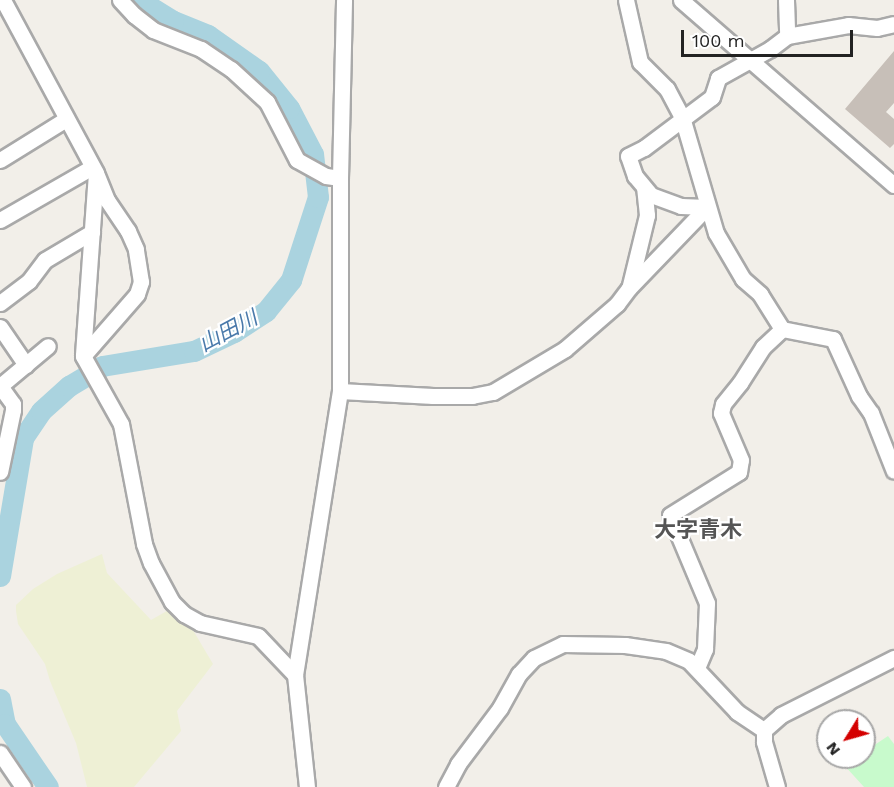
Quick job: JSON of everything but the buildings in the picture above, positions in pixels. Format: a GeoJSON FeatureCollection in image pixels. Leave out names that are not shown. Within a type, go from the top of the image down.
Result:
{"type":"FeatureCollection","features":[{"type":"Feature","properties":{"kind":"street"},"geometry":{"type":"LineString","coordinates":[[3,0],[94,170],[107,200],[136,249],[141,282],[137,294],[84,358]]}},
{"type":"Feature","properties":{"kind":"street"},"geometry":{"type":"LineString","coordinates":[[120,0],[153,30],[201,49],[231,69],[267,102],[297,160],[326,176],[340,178]]}},
{"type":"Feature","properties":{"kind":"street"},"geometry":{"type":"LineString","coordinates":[[307,787],[295,675],[340,391],[340,178],[344,0]]}},
{"type":"Feature","properties":{"kind":"street"},"geometry":{"type":"LineString","coordinates":[[626,0],[640,62],[667,89],[682,117],[716,233],[743,279],[760,294],[782,329],[833,339],[859,396],[871,413],[894,471]]}},
{"type":"Feature","properties":{"kind":"street"},"geometry":{"type":"LineString","coordinates":[[681,0],[894,185]]}},
{"type":"Feature","properties":{"kind":"street"},"geometry":{"type":"LineString","coordinates":[[786,0],[787,36]]}},
{"type":"Feature","properties":{"kind":"street"},"geometry":{"type":"LineString","coordinates":[[707,207],[673,203],[651,195],[635,176],[628,156],[651,143],[682,117],[712,97],[718,78],[748,60],[771,50],[787,36],[849,25],[877,28],[894,24]]}},
{"type":"Feature","properties":{"kind":"street"},"geometry":{"type":"LineString","coordinates":[[0,160],[66,119]]}},
{"type":"Feature","properties":{"kind":"street"},"geometry":{"type":"LineString","coordinates":[[0,220],[94,170]]}},
{"type":"Feature","properties":{"kind":"street"},"geometry":{"type":"LineString","coordinates":[[94,170],[84,358],[121,424],[144,544],[172,602],[184,614],[200,623],[258,636],[295,675]]}},
{"type":"Feature","properties":{"kind":"street"},"geometry":{"type":"LineString","coordinates":[[629,288],[647,214],[644,188]]}},
{"type":"Feature","properties":{"kind":"street"},"geometry":{"type":"LineString","coordinates":[[340,391],[433,396],[472,396],[493,392],[566,349],[617,304],[629,288],[707,207]]}},
{"type":"Feature","properties":{"kind":"street"},"geometry":{"type":"LineString","coordinates":[[0,303],[29,281],[45,260],[92,232]]}},
{"type":"Feature","properties":{"kind":"street"},"geometry":{"type":"LineString","coordinates":[[0,327],[26,365]]}},
{"type":"Feature","properties":{"kind":"street"},"geometry":{"type":"LineString","coordinates":[[697,668],[705,649],[707,603],[670,515],[739,472],[741,460],[721,412],[723,404],[740,383],[763,347],[782,329]]}},
{"type":"Feature","properties":{"kind":"street"},"geometry":{"type":"LineString","coordinates":[[0,472],[13,404],[0,386],[48,346]]}},
{"type":"Feature","properties":{"kind":"street"},"geometry":{"type":"LineString","coordinates":[[446,787],[458,764],[500,708],[519,674],[534,658],[551,648],[577,643],[652,647],[673,654],[697,668],[737,712],[764,730]]}},
{"type":"Feature","properties":{"kind":"street"},"geometry":{"type":"LineString","coordinates":[[777,787],[764,742],[764,730],[781,715],[894,658]]}},
{"type":"Feature","properties":{"kind":"street"},"geometry":{"type":"LineString","coordinates":[[2,760],[23,787]]}},
{"type":"Feature","properties":{"kind":"green space"},"geometry":{"type":"Polygon","coordinates":[[[102,554],[107,573],[151,620],[172,608],[187,620],[213,664],[177,711],[181,731],[134,787],[87,787],[76,743],[45,664],[18,624],[16,611],[16,605],[33,589],[57,574],[102,554]]]}},
{"type":"Feature","properties":{"kind":"green space"},"geometry":{"type":"Polygon","coordinates":[[[888,736],[894,744],[894,787],[864,787],[848,769],[876,769],[876,744],[888,736]]]}},
{"type":"Feature","properties":{"kind":"waterway","name":"山田川"},"geometry":{"type":"LineString","coordinates":[[0,576],[23,438],[41,411],[69,386],[102,366],[194,351],[234,332],[266,311],[291,280],[318,197],[313,154],[289,108],[259,71],[208,35],[173,21],[139,0]]}},
{"type":"Feature","properties":{"kind":"waterway","name":"山田川"},"geometry":{"type":"LineString","coordinates":[[0,699],[5,724],[48,787]]}},
{"type":"Feature","properties":{"kind":"district","name":"大字青木"},"geometry":{"type":"Point","coordinates":[698,530]}}]}
